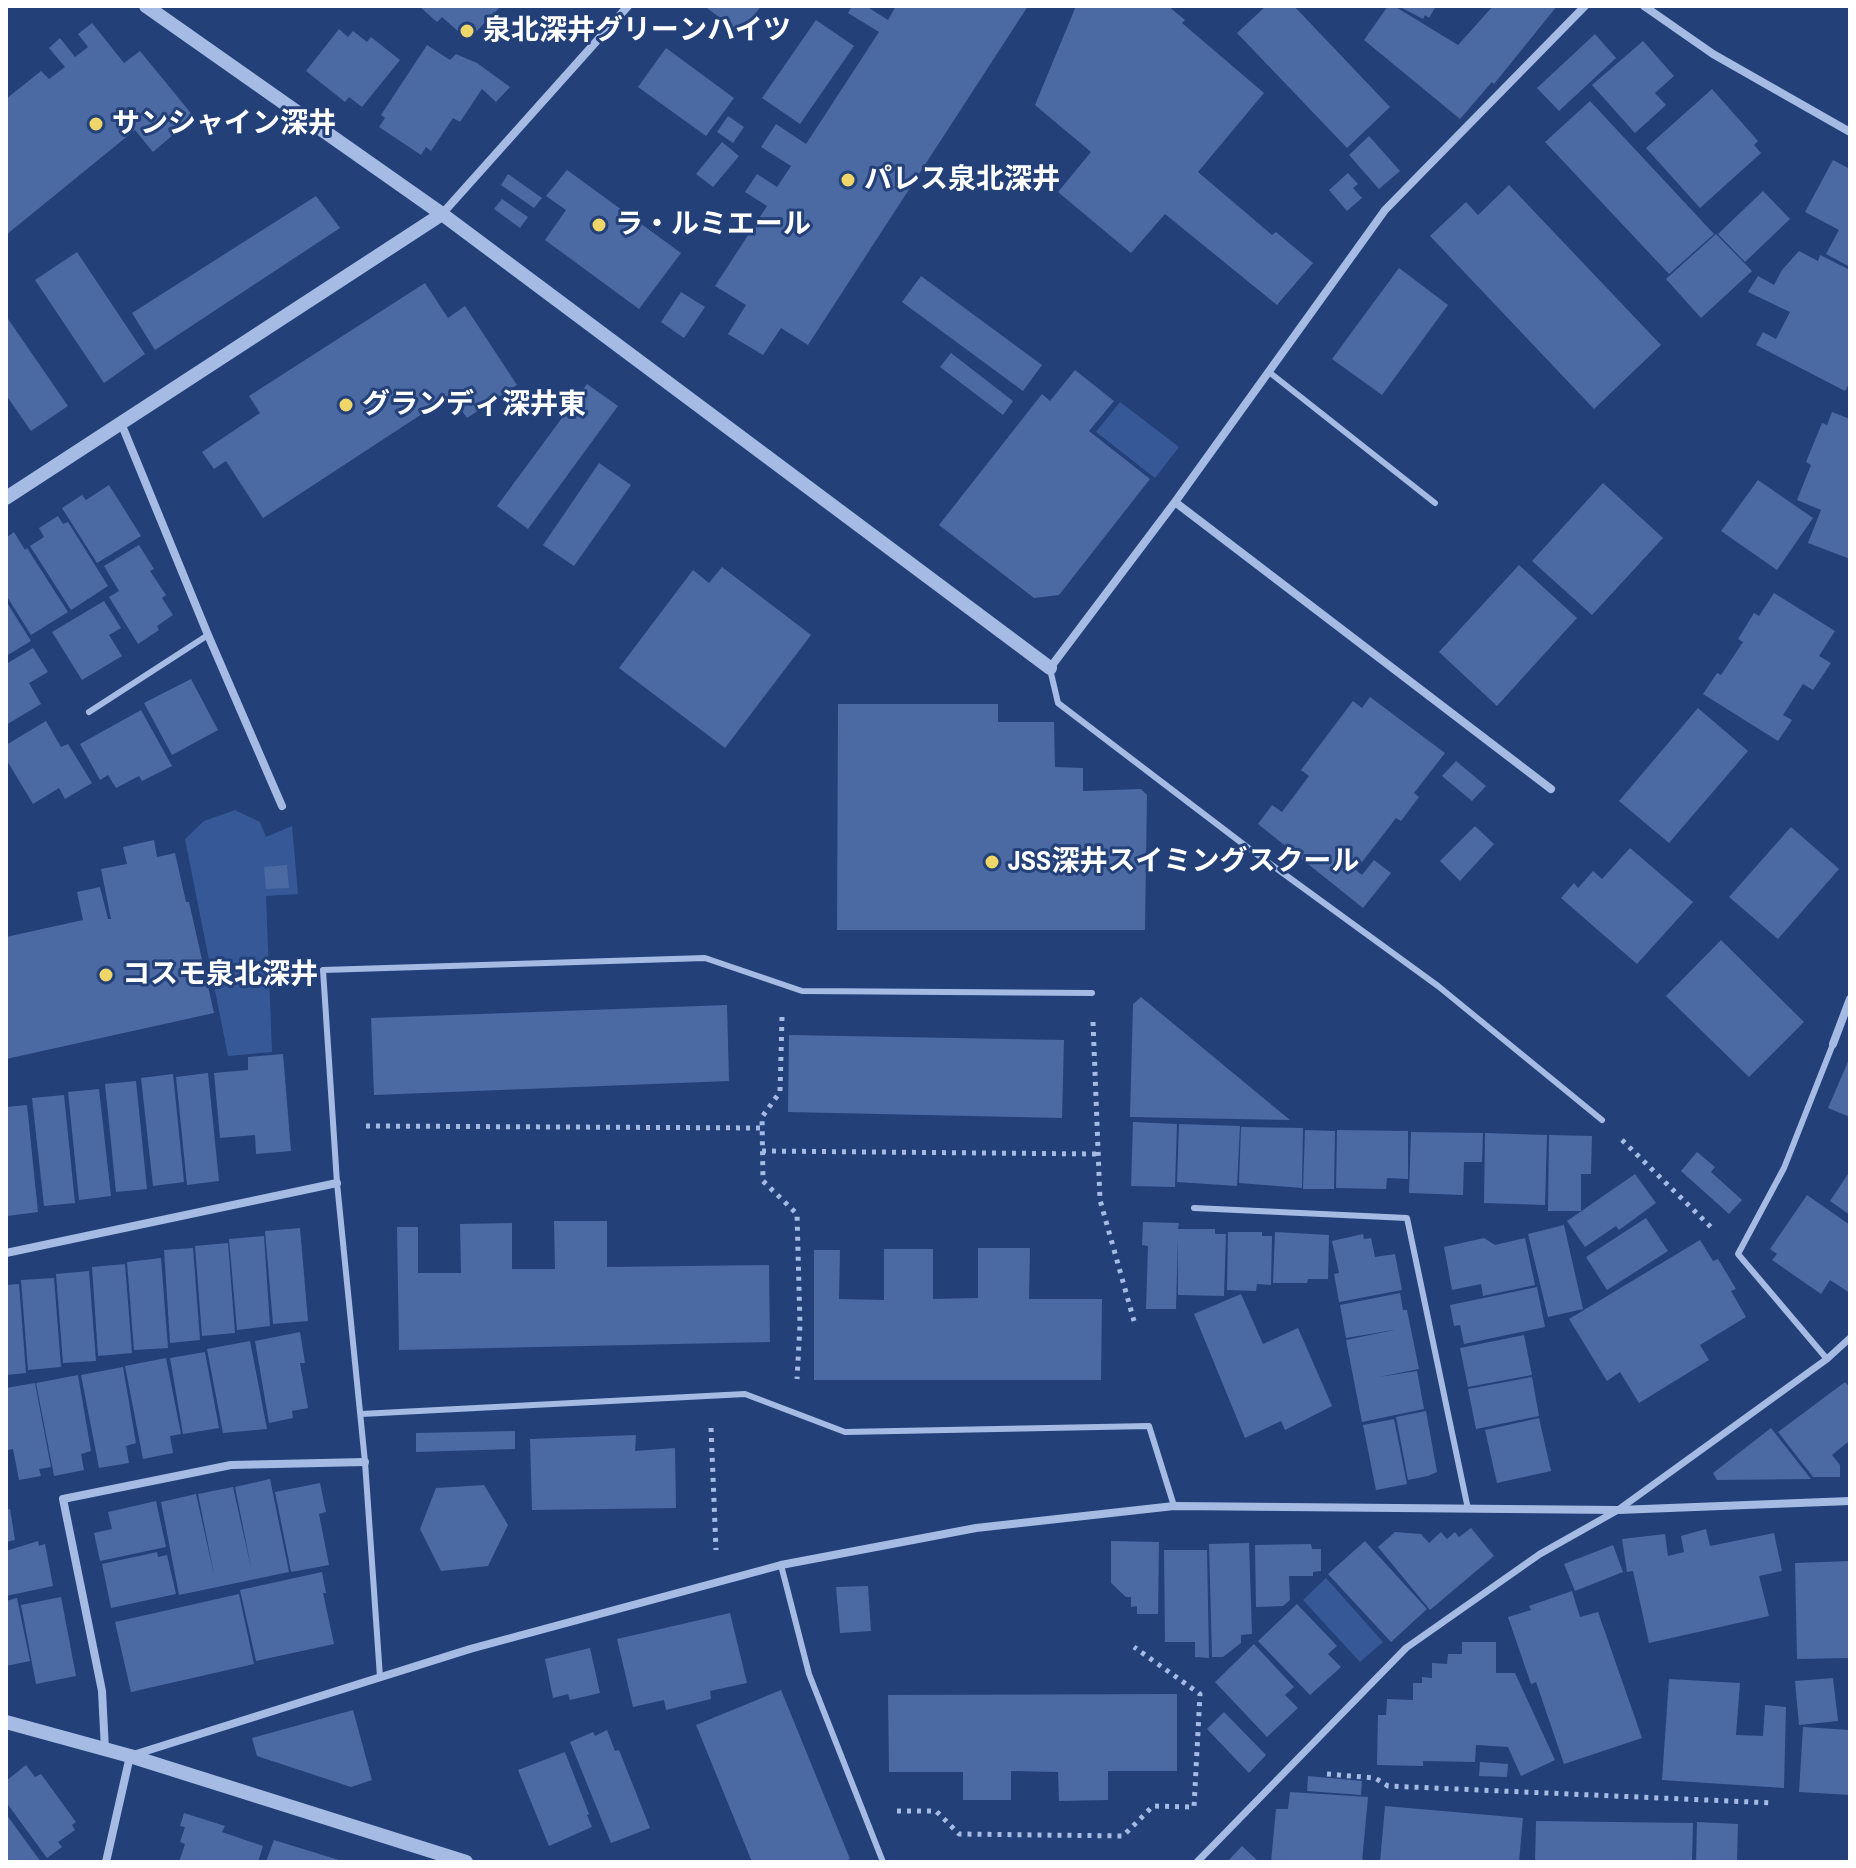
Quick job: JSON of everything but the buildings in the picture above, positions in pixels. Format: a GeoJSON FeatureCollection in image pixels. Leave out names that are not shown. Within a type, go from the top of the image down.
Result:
{"type":"FeatureCollection","features":[{"type":"Feature","properties":{"kind":"street"},"geometry":{"type":"LineString","coordinates":[[146,6],[442,214],[1050,668],[1175,502],[1385,210],[1585,6]]}},
{"type":"Feature","properties":{"kind":"street"},"geometry":{"type":"LineString","coordinates":[[6,498],[442,214],[628,6]]}},
{"type":"Feature","properties":{"kind":"street"},"geometry":{"type":"LineString","coordinates":[[1644,6],[1713,54],[1850,132]]}},
{"type":"Feature","properties":{"kind":"street"},"geometry":{"type":"LineString","coordinates":[[121,423],[282,806]]}},
{"type":"Feature","properties":{"kind":"street"},"geometry":{"type":"LineString","coordinates":[[1175,502],[1551,789]]}},
{"type":"Feature","properties":{"kind":"street"},"geometry":{"type":"LineString","coordinates":[[1833,1044],[1850,999]]}},
{"type":"Feature","properties":{"kind":"street"},"geometry":{"type":"LineString","coordinates":[[6,1253],[337,1183]]}},
{"type":"Feature","properties":{"kind":"street"},"geometry":{"type":"LineString","coordinates":[[1197,1862],[1406,1648],[1540,1554],[1618,1510],[1827,1359],[1850,1338]]}},
{"type":"Feature","properties":{"kind":"street"},"geometry":{"type":"LineString","coordinates":[[105,1750],[102,1691],[63,1499],[231,1465],[365,1462]]}},
{"type":"Feature","properties":{"kind":"street"},"geometry":{"type":"LineString","coordinates":[[130,1756],[470,1649],[781,1565],[976,1528],[1174,1506],[1618,1510],[1850,1501]]}},
{"type":"Feature","properties":{"kind":"street"},"geometry":{"type":"LineString","coordinates":[[6,1722],[130,1756],[422,1855],[466,1862]]}},
{"type":"Feature","properties":{"kind":"street"},"geometry":{"type":"LineString","coordinates":[[106,1862],[130,1756]]}},
{"type":"Feature","properties":{"kind":"lane"},"geometry":{"type":"LineString","coordinates":[[1269,372],[1435,503]]}},
{"type":"Feature","properties":{"kind":"lane"},"geometry":{"type":"LineString","coordinates":[[89,712],[208,635]]}},
{"type":"Feature","properties":{"kind":"lane"},"geometry":{"type":"LineString","coordinates":[[1050,668],[1058,703],[1247,847],[1438,986],[1602,1120]]}},
{"type":"Feature","properties":{"kind":"lane"},"geometry":{"type":"LineString","coordinates":[[380,1677],[361,1414],[337,1183],[323,970],[705,958],[802,991],[1092,993]]}},
{"type":"Feature","properties":{"kind":"lane"},"geometry":{"type":"LineString","coordinates":[[1827,1359],[1738,1254],[1784,1168],[1833,1044]]}},
{"type":"Feature","properties":{"kind":"lane"},"geometry":{"type":"LineString","coordinates":[[1194,1208],[1407,1218],[1468,1509]]}},
{"type":"Feature","properties":{"kind":"lane"},"geometry":{"type":"LineString","coordinates":[[361,1414],[745,1394],[845,1432],[1149,1426],[1174,1506]]}},
{"type":"Feature","properties":{"kind":"lane"},"geometry":{"type":"LineString","coordinates":[[781,1565],[809,1674],[883,1862]]}},
{"type":"Feature","properties":{"kind":"path"},"geometry":{"type":"LineString","coordinates":[[782,984],[780,1092],[762,1117],[761,1128],[763,1181],[797,1214],[800,1325],[795,1413]]}},
{"type":"Feature","properties":{"kind":"path"},"geometry":{"type":"LineString","coordinates":[[1092,993],[1100,1200],[1134,1321]]}},
{"type":"Feature","properties":{"kind":"path"},"geometry":{"type":"LineString","coordinates":[[1602,1120],[1738,1254]]}},
{"type":"Feature","properties":{"kind":"path"},"geometry":{"type":"LineString","coordinates":[[333,1126],[761,1128]]}},
{"type":"Feature","properties":{"kind":"path"},"geometry":{"type":"LineString","coordinates":[[762,1151],[1098,1154]]}},
{"type":"Feature","properties":{"kind":"path"},"geometry":{"type":"LineString","coordinates":[[710,1395],[717,1583]]}},
{"type":"Feature","properties":{"kind":"path"},"geometry":{"type":"LineString","coordinates":[[862,1810],[936,1811],[959,1834],[1123,1836],[1153,1806],[1194,1807],[1200,1694],[1134,1647]]}},
{"type":"Feature","properties":{"kind":"path"},"geometry":{"type":"LineString","coordinates":[[1286,1772],[1375,1778],[1388,1786],[1774,1803]]}},
{"type":"Feature","properties":{"kind":"shaded area"},"geometry":{"type":"Polygon","coordinates":[[[1120,402],[1179,447],[1155,478],[1096,432],[1120,402]]]}},
{"type":"Feature","properties":{"kind":"shaded area"},"geometry":{"type":"Polygon","coordinates":[[[235,810],[260,822],[266,837],[292,826],[298,894],[266,896],[272,1052],[228,1056],[185,839],[204,821],[235,810]]]}},
{"type":"Feature","properties":{"kind":"shaded area"},"geometry":{"type":"Polygon","coordinates":[[[1326,1578],[1383,1642],[1360,1662],[1303,1600],[1326,1578]]]}},
{"type":"Feature","properties":{"kind":"place","name":"泉北深井グリーンハイツ"},"geometry":{"type":"Point","coordinates":[467,31]}},
{"type":"Feature","properties":{"kind":"place","name":"サンシャイン深井"},"geometry":{"type":"Point","coordinates":[96,124]}},
{"type":"Feature","properties":{"kind":"place","name":"パレス泉北深井"},"geometry":{"type":"Point","coordinates":[848,180]}},
{"type":"Feature","properties":{"kind":"place","name":"ラ・ルミエール"},"geometry":{"type":"Point","coordinates":[599,225]}},
{"type":"Feature","properties":{"kind":"place","name":"グランディ深井東"},"geometry":{"type":"Point","coordinates":[346,405]}},
{"type":"Feature","properties":{"kind":"place","name":"JSS深井スイミングスクール"},"geometry":{"type":"Point","coordinates":[992,862]}},
{"type":"Feature","properties":{"kind":"place","name":"コスモ泉北深井"},"geometry":{"type":"Point","coordinates":[106,975]}}]}
